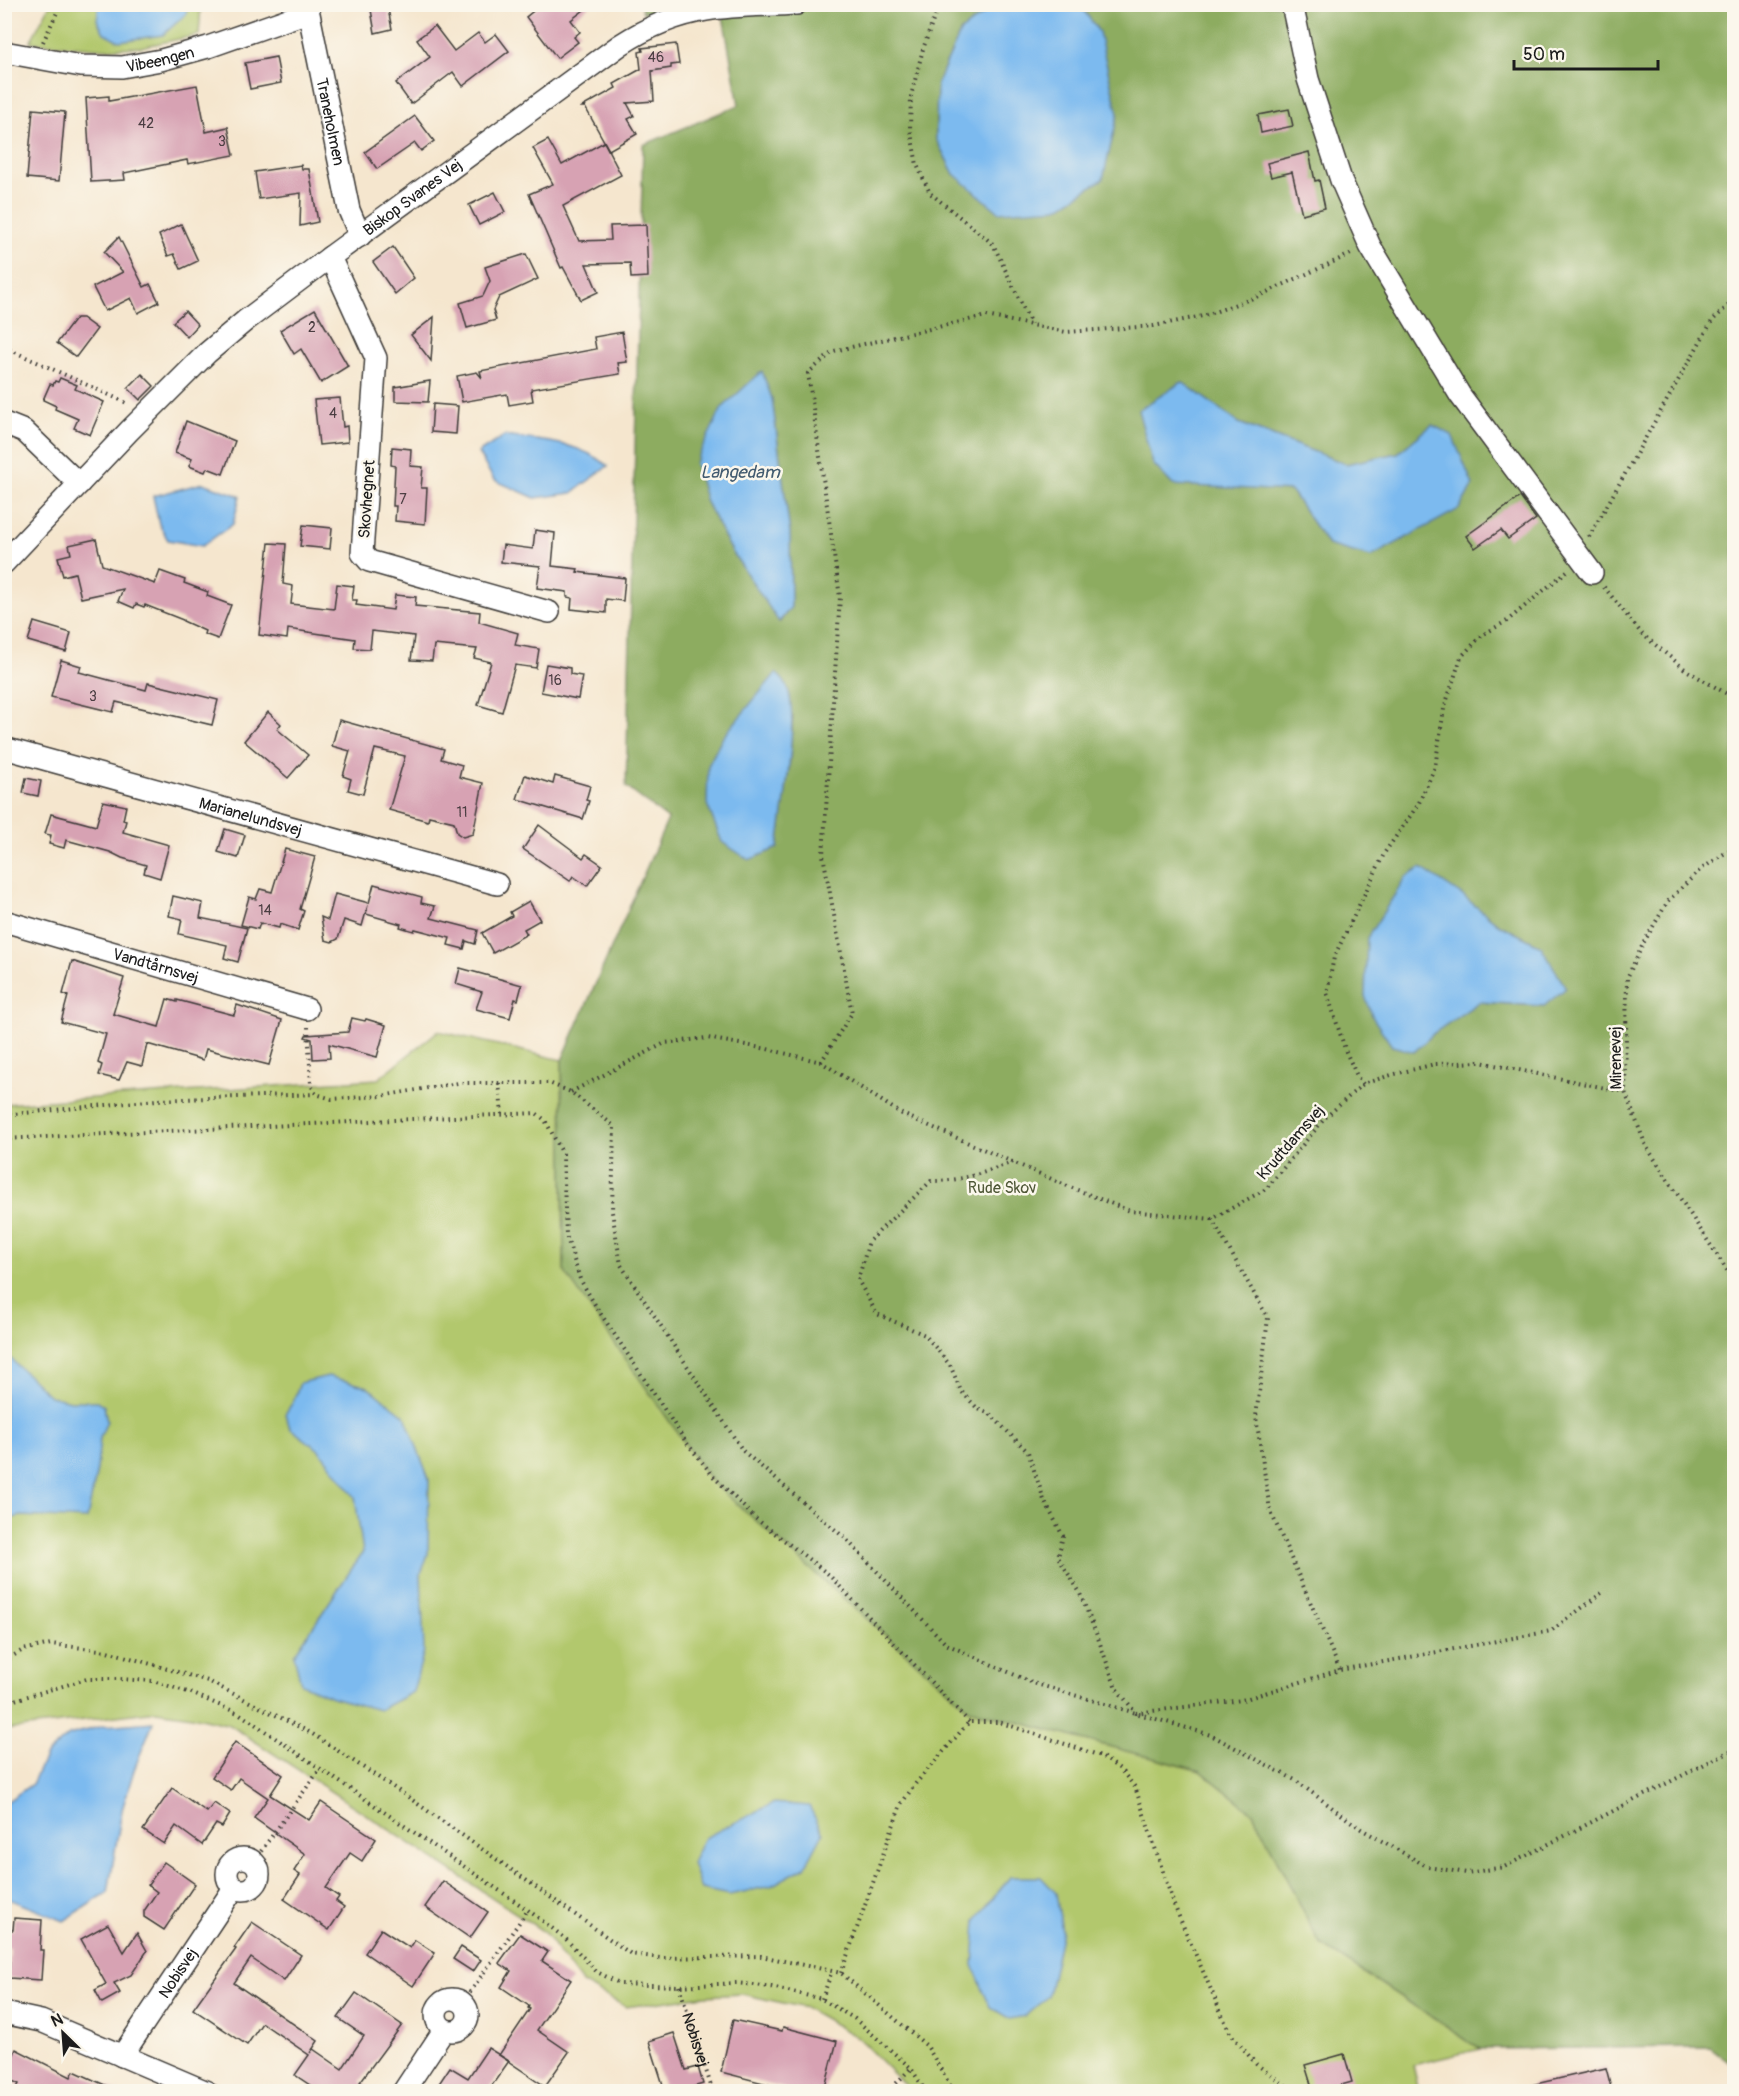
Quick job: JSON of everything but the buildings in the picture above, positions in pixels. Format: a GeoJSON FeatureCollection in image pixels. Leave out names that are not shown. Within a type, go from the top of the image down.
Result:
{"type":"FeatureCollection","features":[{"type":"Feature","properties":{"kind":"street","name":"Biskop Svanes Vej"},"geometry":{"type":"LineString","coordinates":[[4,563],[207,353],[245,321],[620,45],[651,27],[707,9],[796,4]]}},
{"type":"Feature","properties":{"kind":"street"},"geometry":{"type":"LineString","coordinates":[[1292,4],[1308,79],[1341,180],[1370,246],[1460,394],[1583,563]]}},
{"type":"Feature","properties":{"kind":"street","name":"Vibeengen"},"geometry":{"type":"LineString","coordinates":[[4,52],[81,66],[122,67],[161,60],[208,47],[307,8]]}},
{"type":"Feature","properties":{"kind":"street","name":"Traneholmen"},"geometry":{"type":"LineString","coordinates":[[307,8],[349,210],[360,236]]}},
{"type":"Feature","properties":{"kind":"street","name":"Skovhegnet"},"geometry":{"type":"LineString","coordinates":[[330,257],[376,358],[362,553],[369,561],[549,612]]}},
{"type":"Feature","properties":{"kind":"street"},"geometry":{"type":"LineString","coordinates":[[4,423],[24,431],[79,484]]}},
{"type":"Feature","properties":{"kind":"street","name":"Marianelundsvej"},"geometry":{"type":"LineString","coordinates":[[4,748],[497,884]]}},
{"type":"Feature","properties":{"kind":"street","name":"Vandtårnsvej"},"geometry":{"type":"LineString","coordinates":[[4,921],[307,1009]]}},
{"type":"Feature","properties":{"kind":"street","name":"Nobisvej"},"geometry":{"type":"LineString","coordinates":[[122,2056],[234,1888],[229,1883],[228,1867],[234,1860],[242,1857],[254,1861]]}},
{"type":"Feature","properties":{"kind":"street"},"geometry":{"type":"LineString","coordinates":[[403,2091],[444,2030],[458,2031],[465,2025],[468,2016],[463,2002]]}},
{"type":"Feature","properties":{"kind":"street"},"geometry":{"type":"LineString","coordinates":[[4,2013],[41,2021],[207,2091]]}},
{"type":"Feature","properties":{"kind":"path"},"geometry":{"type":"LineString","coordinates":[[34,59],[61,4]]}},
{"type":"Feature","properties":{"kind":"path"},"geometry":{"type":"LineString","coordinates":[[939,4],[923,49],[911,96],[910,128],[917,165],[930,193],[993,244],[1031,325]]}},
{"type":"Feature","properties":{"kind":"path"},"geometry":{"type":"LineString","coordinates":[[821,1062],[852,1013],[823,855],[840,597],[808,373],[834,351],[986,316],[1066,332],[1154,326],[1203,316],[1256,297],[1370,246]]}},
{"type":"Feature","properties":{"kind":"path"},"geometry":{"type":"LineString","coordinates":[[1364,1084],[1358,1078],[1346,1052],[1327,993],[1334,957],[1385,852],[1418,805],[1435,767],[1444,710],[1461,657],[1482,634],[1507,621],[1583,563],[1712,321],[1734,300]]}},
{"type":"Feature","properties":{"kind":"path"},"geometry":{"type":"LineString","coordinates":[[4,347],[149,412]]}},
{"type":"Feature","properties":{"kind":"path"},"geometry":{"type":"LineString","coordinates":[[1583,563],[1642,634],[1686,670],[1734,698]]}},
{"type":"Feature","properties":{"kind":"path","name":"Mirenevej"},"geometry":{"type":"LineString","coordinates":[[1734,847],[1700,870],[1668,901],[1635,960],[1627,978],[1625,1092],[1646,1146],[1734,1281]]}},
{"type":"Feature","properties":{"kind":"path"},"geometry":{"type":"LineString","coordinates":[[307,1009],[311,1085],[316,1094]]}},
{"type":"Feature","properties":{"kind":"path"},"geometry":{"type":"LineString","coordinates":[[571,1092],[664,1043],[707,1038],[767,1048],[821,1062],[902,1114],[1130,1211],[1212,1218],[1268,1318],[1256,1417],[1270,1510],[1340,1670]]}},
{"type":"Feature","properties":{"kind":"path","name":"Krudtdamsvej"},"geometry":{"type":"LineString","coordinates":[[1212,1218],[1266,1190],[1325,1118],[1364,1084],[1435,1064],[1480,1062],[1625,1092]]}},
{"type":"Feature","properties":{"kind":"path"},"geometry":{"type":"LineString","coordinates":[[4,1115],[157,1100],[316,1094],[332,1100],[381,1096],[458,1083],[549,1083],[571,1092],[614,1126],[612,1212],[621,1265],[744,1451],[846,1539],[946,1644],[1033,1683],[1211,1736],[1295,1780],[1361,1828],[1428,1867],[1467,1873],[1504,1867],[1734,1749]]}},
{"type":"Feature","properties":{"kind":"path"},"geometry":{"type":"LineString","coordinates":[[499,1083],[502,1114]]}},
{"type":"Feature","properties":{"kind":"path"},"geometry":{"type":"LineString","coordinates":[[4,1139],[536,1113],[545,1120],[562,1154],[566,1236],[580,1279],[686,1442],[714,1477],[755,1518],[828,1574],[969,1722],[999,1722],[1101,1756],[1120,1769],[1135,1787],[1174,1905],[1230,2033],[1256,2064],[1295,2091]]}},
{"type":"Feature","properties":{"kind":"path"},"geometry":{"type":"LineString","coordinates":[[1013,1162],[954,1181],[931,1180],[869,1240],[858,1280],[877,1314],[925,1335],[950,1365],[961,1391],[978,1409],[990,1414],[1028,1452],[1044,1500],[1063,1536],[1058,1557],[1079,1592],[1116,1688],[1136,1713]]}},
{"type":"Feature","properties":{"kind":"path"},"geometry":{"type":"LineString","coordinates":[[1136,1713],[1242,1700],[1340,1670],[1551,1631],[1603,1592]]}},
{"type":"Feature","properties":{"kind":"path"},"geometry":{"type":"LineString","coordinates":[[4,1661],[23,1650],[51,1644],[107,1651],[208,1681],[311,1733],[408,1797],[630,1954],[660,1958],[761,1956],[841,1973],[927,2046],[954,2091]]}},
{"type":"Feature","properties":{"kind":"path"},"geometry":{"type":"LineString","coordinates":[[4,1703],[87,1679],[153,1681],[191,1693],[240,1714],[528,1910],[565,1938],[597,1972],[621,1984],[679,1986],[737,1983],[771,1987],[822,1999],[855,2019],[911,2068],[926,2091]]}},
{"type":"Feature","properties":{"kind":"path"},"geometry":{"type":"LineString","coordinates":[[841,1973],[901,1804],[916,1783],[969,1722]]}},
{"type":"Feature","properties":{"kind":"path"},"geometry":{"type":"LineString","coordinates":[[254,1861],[320,1768]]}},
{"type":"Feature","properties":{"kind":"path"},"geometry":{"type":"LineString","coordinates":[[463,2002],[528,1910]]}},
{"type":"Feature","properties":{"kind":"path"},"geometry":{"type":"LineString","coordinates":[[822,1999],[832,1971]]}},
{"type":"Feature","properties":{"kind":"path","name":"Nobisvej"},"geometry":{"type":"LineString","coordinates":[[679,1986],[713,2091]]}},
{"type":"Feature","properties":{"kind":"path"},"geometry":{"type":"LineString","coordinates":[[888,2091],[911,2068]]}},
{"type":"Feature","properties":{"kind":"green space"},"geometry":{"type":"Polygon","coordinates":[[[641,4],[692,5],[643,13],[641,4]]]}},
{"type":"Feature","properties":{"kind":"green space"},"geometry":{"type":"Polygon","coordinates":[[[50,5],[201,5],[199,35],[141,47],[104,49],[30,42],[50,5]]]}},
{"type":"Feature","properties":{"kind":"green space","name":"Rude Skov"},"geometry":{"type":"Polygon","coordinates":[[[721,5],[997,5],[961,31],[937,84],[936,139],[954,174],[1099,32],[1080,5],[1734,5],[1734,2065],[1710,2047],[1480,2049],[1320,1944],[1253,1813],[1201,1771],[969,1709],[712,1482],[564,1271],[562,1060],[668,819],[626,787],[643,145],[739,105],[721,5]],[[1182,382],[1291,491],[1328,545],[1433,425],[1398,453],[1346,464],[1239,423],[1182,382]],[[772,399],[706,502],[733,553],[780,622],[791,606],[790,533],[772,399]],[[793,715],[778,847],[790,760],[793,715]],[[1421,868],[1386,911],[1368,938],[1414,1052],[1434,1033],[1479,1002],[1544,1006],[1541,946],[1498,924],[1463,896],[1421,868]]]}},
{"type":"Feature","properties":{"kind":"green space"},"geometry":{"type":"Polygon","coordinates":[[[438,1031],[562,1060],[564,1271],[969,1709],[1201,1771],[1253,1813],[1320,1944],[1480,2049],[1413,2065],[1419,2091],[911,2091],[857,2037],[806,2008],[742,1994],[704,1996],[626,2007],[582,1983],[543,1931],[230,1725],[156,1711],[5,1730],[5,1104],[378,1079],[438,1031]]]}},
{"type":"Feature","properties":{"kind":"water"},"geometry":{"type":"Polygon","coordinates":[[[99,4],[188,5],[186,14],[163,35],[119,41],[104,33],[97,20],[99,4]]]}},
{"type":"Feature","properties":{"kind":"water"},"geometry":{"type":"Polygon","coordinates":[[[997,4],[1080,5],[1099,32],[1118,114],[1103,179],[1058,208],[999,212],[954,174],[936,139],[937,84],[961,31],[997,4]]]}},
{"type":"Feature","properties":{"kind":"water","name":"Langedam"},"geometry":{"type":"Polygon","coordinates":[[[762,371],[772,399],[790,533],[791,607],[779,622],[733,553],[706,502],[695,463],[722,408],[762,371]]]}},
{"type":"Feature","properties":{"kind":"water"},"geometry":{"type":"Polygon","coordinates":[[[1182,382],[1239,423],[1346,464],[1398,453],[1432,425],[1452,435],[1473,485],[1459,509],[1371,557],[1328,545],[1291,491],[1173,485],[1153,464],[1138,410],[1182,382]]]}},
{"type":"Feature","properties":{"kind":"water"},"geometry":{"type":"Polygon","coordinates":[[[504,436],[572,447],[584,451],[608,466],[572,493],[535,498],[494,480],[478,453],[504,436]]]}},
{"type":"Feature","properties":{"kind":"water"},"geometry":{"type":"Polygon","coordinates":[[[203,483],[240,496],[233,524],[202,546],[168,540],[159,524],[153,496],[203,483]]]}},
{"type":"Feature","properties":{"kind":"water"},"geometry":{"type":"Polygon","coordinates":[[[776,673],[785,683],[790,696],[792,715],[789,762],[778,848],[749,860],[722,842],[707,804],[708,766],[723,737],[776,673]]]}},
{"type":"Feature","properties":{"kind":"water"},"geometry":{"type":"Polygon","coordinates":[[[1421,868],[1463,896],[1498,924],[1541,946],[1566,988],[1544,1006],[1479,1002],[1434,1033],[1414,1052],[1392,1046],[1373,1018],[1365,996],[1367,938],[1406,877],[1421,868]]]}},
{"type":"Feature","properties":{"kind":"water"},"geometry":{"type":"Polygon","coordinates":[[[4,1351],[50,1396],[71,1401],[97,1401],[104,1406],[107,1421],[100,1438],[97,1470],[87,1519],[21,1516],[5,1520],[4,1351]]]}},
{"type":"Feature","properties":{"kind":"water"},"geometry":{"type":"Polygon","coordinates":[[[328,1376],[368,1387],[405,1416],[429,1479],[428,1554],[421,1574],[424,1651],[413,1692],[379,1710],[332,1697],[301,1684],[294,1655],[363,1552],[355,1497],[319,1450],[290,1428],[285,1414],[293,1402],[300,1383],[328,1376]]]}},
{"type":"Feature","properties":{"kind":"water"},"geometry":{"type":"Polygon","coordinates":[[[153,1722],[134,1770],[122,1810],[108,1892],[64,1921],[6,1898],[5,1803],[32,1784],[46,1755],[69,1735],[103,1726],[153,1722]]]}},
{"type":"Feature","properties":{"kind":"water"},"geometry":{"type":"Polygon","coordinates":[[[774,1803],[809,1806],[823,1833],[805,1867],[771,1886],[729,1895],[701,1889],[692,1863],[704,1838],[774,1803]]]}},
{"type":"Feature","properties":{"kind":"water"},"geometry":{"type":"Polygon","coordinates":[[[1010,1877],[1041,1877],[1056,1893],[1062,1931],[1048,1996],[1025,2016],[1010,2019],[990,2007],[973,1965],[976,1920],[1010,1877]]]}}]}
